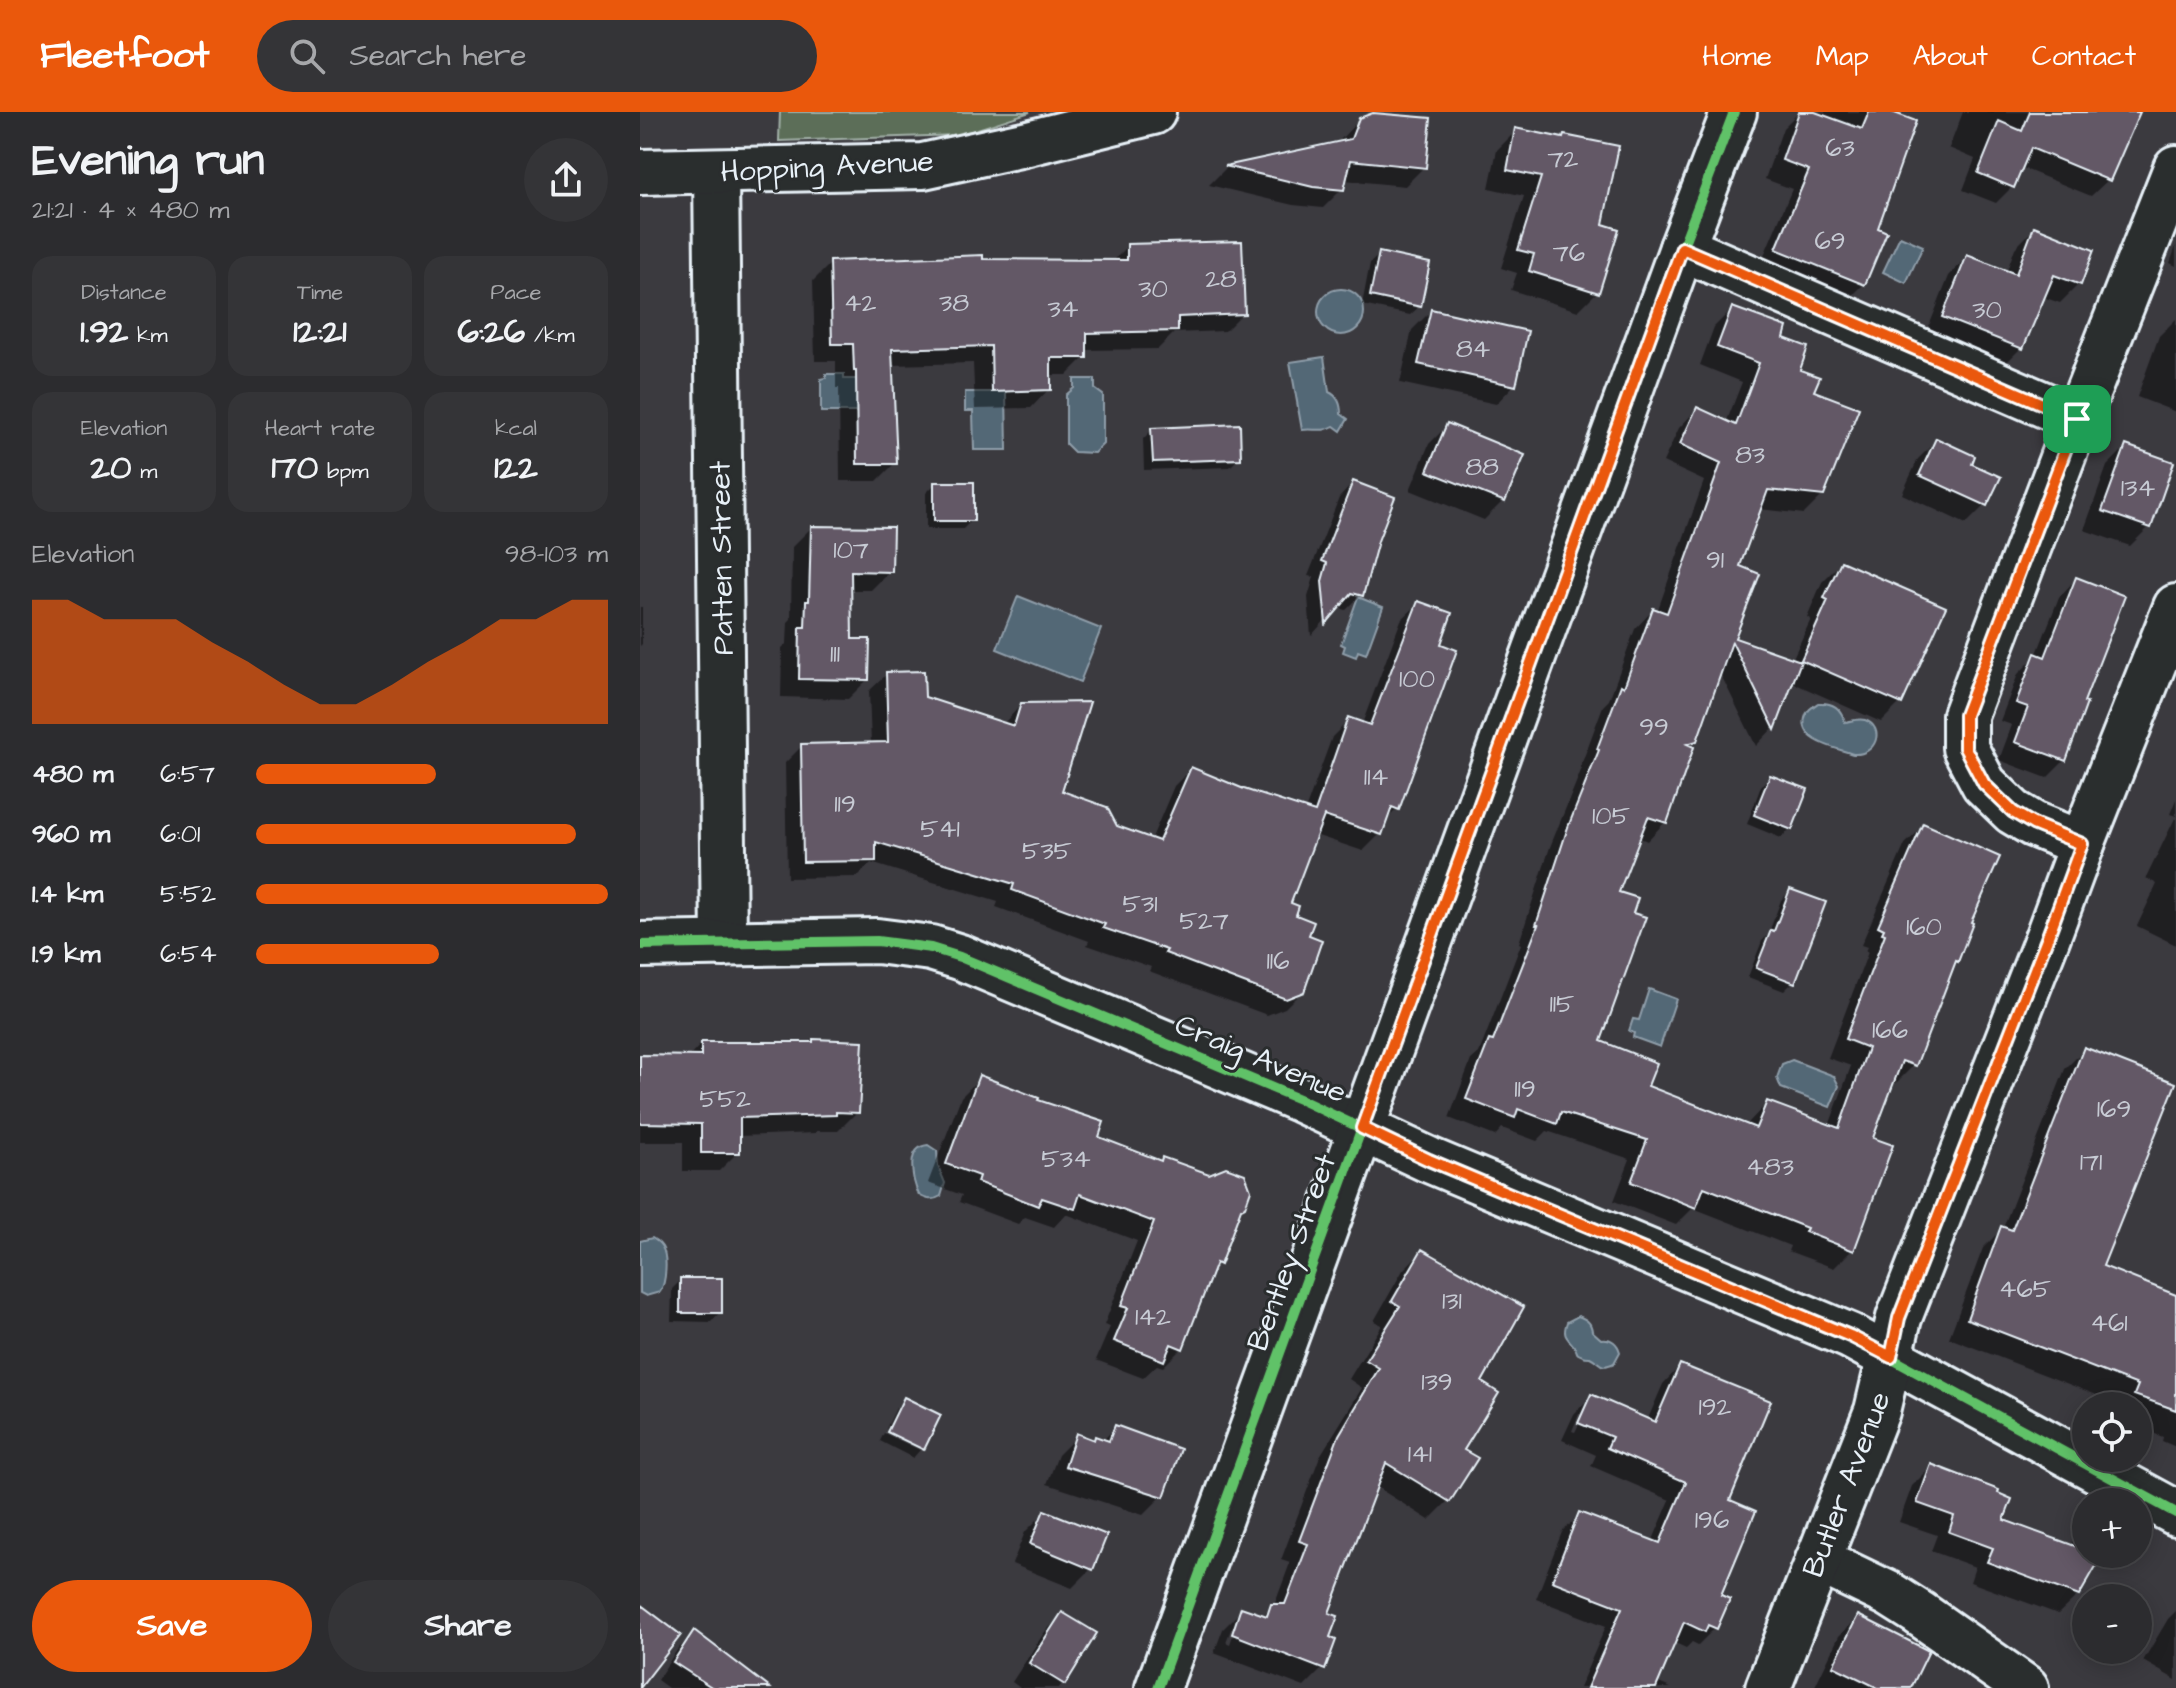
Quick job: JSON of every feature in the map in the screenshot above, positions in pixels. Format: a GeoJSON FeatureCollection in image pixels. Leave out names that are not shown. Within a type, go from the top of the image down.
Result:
{"type":"FeatureCollection","features":[{"type":"Feature","properties":{"kind":"street","name":"Hopping Avenue"},"geometry":{"type":"LineString","coordinates":[[640,172],[923,166],[1153,112]]}},
{"type":"Feature","properties":{"kind":"street","name":"Bentley Street"},"geometry":{"type":"LineString","coordinates":[[1158,1688],[1734,112]]}},
{"type":"Feature","properties":{"kind":"street"},"geometry":{"type":"LineString","coordinates":[[2082,844],[2033,824],[2013,812],[1984,784],[1965,748],[1965,715],[2176,168]]}},
{"type":"Feature","properties":{"kind":"street","name":"Patten Street"},"geometry":{"type":"LineString","coordinates":[[716,171],[724,944]]}},
{"type":"Feature","properties":{"kind":"street"},"geometry":{"type":"LineString","coordinates":[[1682,248],[2077,419]]}},
{"type":"Feature","properties":{"kind":"street","name":"Butler Avenue"},"geometry":{"type":"LineString","coordinates":[[1768,1688],[1877,1411],[1899,1318],[2176,607]]}},
{"type":"Feature","properties":{"kind":"street","name":"Craig Avenue"},"geometry":{"type":"LineString","coordinates":[[640,945],[877,941],[931,948],[991,970],[1362,1128],[1429,1160],[1850,1336],[2176,1513]]}},
{"type":"Feature","properties":{"kind":"street"},"geometry":{"type":"LineString","coordinates":[[1818,1560],[1899,1600],[2026,1688]]}},
{"type":"Feature","properties":{"kind":"green space"},"geometry":{"type":"Polygon","coordinates":[[[780,112],[1030,112],[959,135],[779,141],[780,112]]]}},
{"type":"Feature","properties":{"kind":"water"},"geometry":{"type":"Polygon","coordinates":[[[1900,236],[1923,246],[1906,283],[1883,272],[1900,236]]]}},
{"type":"Feature","properties":{"kind":"water"},"geometry":{"type":"Polygon","coordinates":[[[1341,289],[1357,296],[1364,312],[1357,328],[1341,335],[1325,328],[1318,312],[1325,296],[1341,289]]]}},
{"type":"Feature","properties":{"kind":"water"},"geometry":{"type":"Polygon","coordinates":[[[1324,357],[1329,392],[1338,401],[1341,414],[1348,419],[1341,431],[1334,426],[1322,430],[1302,430],[1290,362],[1324,357]]]}},
{"type":"Feature","properties":{"kind":"water"},"geometry":{"type":"Polygon","coordinates":[[[826,374],[844,374],[844,379],[880,379],[880,412],[821,412],[821,379],[826,378],[826,374]]]}},
{"type":"Feature","properties":{"kind":"water"},"geometry":{"type":"Polygon","coordinates":[[[1074,379],[1095,379],[1095,389],[1103,395],[1103,444],[1094,453],[1074,452],[1066,444],[1066,395],[1074,388],[1074,379]]]}},
{"type":"Feature","properties":{"kind":"water"},"geometry":{"type":"Polygon","coordinates":[[[965,392],[1006,392],[1007,450],[974,450],[973,411],[965,411],[965,392]]]}},
{"type":"Feature","properties":{"kind":"water"},"geometry":{"type":"Polygon","coordinates":[[[1018,596],[1101,629],[1080,682],[997,649],[1018,596]]]}},
{"type":"Feature","properties":{"kind":"water"},"geometry":{"type":"Polygon","coordinates":[[[1358,597],[1383,607],[1366,654],[1358,651],[1356,657],[1343,652],[1345,646],[1341,644],[1358,597]]]}},
{"type":"Feature","properties":{"kind":"water"},"geometry":{"type":"Polygon","coordinates":[[[1818,703],[1836,707],[1845,722],[1865,720],[1875,729],[1876,741],[1868,751],[1853,754],[1813,738],[1805,726],[1805,718],[1818,703]]]}},
{"type":"Feature","properties":{"kind":"water"},"geometry":{"type":"Polygon","coordinates":[[[1649,989],[1676,999],[1660,1047],[1633,1037],[1634,1033],[1629,1031],[1633,1019],[1639,1020],[1649,989]]]}},
{"type":"Feature","properties":{"kind":"water"},"geometry":{"type":"Polygon","coordinates":[[[1792,1060],[1834,1076],[1839,1086],[1830,1107],[1781,1088],[1777,1078],[1782,1064],[1792,1060]]]}},
{"type":"Feature","properties":{"kind":"water"},"geometry":{"type":"Polygon","coordinates":[[[928,1145],[937,1151],[938,1166],[945,1183],[941,1196],[933,1199],[919,1195],[912,1165],[916,1152],[928,1145]]]}},
{"type":"Feature","properties":{"kind":"water"},"geometry":{"type":"Polygon","coordinates":[[[652,1238],[664,1251],[665,1276],[660,1292],[646,1296],[640,1293],[640,1241],[652,1238]]]}},
{"type":"Feature","properties":{"kind":"water"},"geometry":{"type":"Polygon","coordinates":[[[1578,1316],[1588,1321],[1592,1331],[1601,1339],[1615,1343],[1620,1352],[1614,1363],[1603,1365],[1578,1353],[1565,1330],[1567,1322],[1578,1316]]]}},
{"type":"Feature","properties":{"kind":"building"},"geometry":{"type":"Polygon","coordinates":[[[1799,112],[1815,112],[1862,129],[1869,112],[1892,112],[1916,121],[1878,228],[1887,232],[1865,285],[1776,249],[1809,170],[1782,160],[1799,112]]]}},
{"type":"Feature","properties":{"kind":"building"},"geometry":{"type":"Polygon","coordinates":[[[2030,112],[2140,112],[2110,181],[2031,148],[2014,188],[1978,173],[1999,121],[2022,131],[2030,112]]]}},
{"type":"Feature","properties":{"kind":"building"},"geometry":{"type":"Polygon","coordinates":[[[1373,113],[1431,118],[1426,168],[1351,160],[1344,190],[1313,187],[1225,166],[1351,139],[1359,118],[1373,113]]]}},
{"type":"Feature","properties":{"kind":"building"},"geometry":{"type":"Polygon","coordinates":[[[1515,128],[1619,146],[1603,224],[1619,229],[1599,293],[1529,271],[1534,254],[1518,250],[1541,177],[1507,170],[1515,128]]]}},
{"type":"Feature","properties":{"kind":"building"},"geometry":{"type":"Polygon","coordinates":[[[2034,226],[2094,250],[2081,285],[2054,275],[2023,349],[1942,317],[1967,255],[2016,274],[2034,226]]]}},
{"type":"Feature","properties":{"kind":"building"},"geometry":{"type":"Polygon","coordinates":[[[1242,241],[1245,314],[1178,317],[1178,331],[1087,333],[1087,358],[1051,358],[1051,390],[992,392],[991,346],[892,349],[897,464],[857,464],[853,344],[832,344],[830,261],[983,255],[983,259],[1127,260],[1127,244],[1242,241]]]}},
{"type":"Feature","properties":{"kind":"building"},"geometry":{"type":"Polygon","coordinates":[[[1379,252],[1430,263],[1421,307],[1370,296],[1379,252]]]}},
{"type":"Feature","properties":{"kind":"building"},"geometry":{"type":"Polygon","coordinates":[[[1732,307],[1787,327],[1784,338],[1808,347],[1800,370],[1820,377],[1814,391],[1859,408],[1824,496],[1768,490],[1740,566],[1760,574],[1735,638],[1801,661],[1775,730],[1732,642],[1697,741],[1687,744],[1694,747],[1667,823],[1648,817],[1619,892],[1638,898],[1633,913],[1646,917],[1601,1041],[1657,1063],[1648,1086],[1756,1128],[1767,1101],[1839,1128],[1868,1048],[1845,1039],[1885,934],[1882,933],[1884,929],[1878,926],[1923,823],[2000,857],[1971,922],[1916,1066],[1902,1061],[1873,1138],[1893,1145],[1854,1251],[1805,1232],[1807,1228],[1704,1187],[1696,1208],[1631,1182],[1647,1140],[1561,1112],[1557,1124],[1518,1109],[1515,1118],[1466,1099],[1489,1040],[1493,1041],[1538,925],[1568,827],[1621,685],[1624,687],[1653,608],[1667,613],[1721,463],[1680,444],[1697,407],[1736,425],[1759,363],[1717,347],[1732,307]]]}},
{"type":"Feature","properties":{"kind":"building"},"geometry":{"type":"Polygon","coordinates":[[[1431,309],[1528,331],[1516,386],[1418,364],[1431,309]]]}},
{"type":"Feature","properties":{"kind":"building"},"geometry":{"type":"Polygon","coordinates":[[[1447,423],[1525,455],[1505,502],[1427,471],[1447,423]]]}},
{"type":"Feature","properties":{"kind":"building"},"geometry":{"type":"Polygon","coordinates":[[[1240,424],[1241,459],[1153,462],[1151,428],[1240,424]]]}},
{"type":"Feature","properties":{"kind":"building"},"geometry":{"type":"Polygon","coordinates":[[[1936,438],[1975,456],[1972,464],[2001,477],[1987,506],[1919,475],[1936,438]]]}},
{"type":"Feature","properties":{"kind":"building"},"geometry":{"type":"Polygon","coordinates":[[[2126,445],[2174,462],[2151,528],[2102,511],[2126,445]]]}},
{"type":"Feature","properties":{"kind":"building"},"geometry":{"type":"Polygon","coordinates":[[[1353,481],[1395,497],[1378,541],[1363,596],[1352,593],[1326,624],[1322,581],[1327,563],[1322,561],[1353,481]]]}},
{"type":"Feature","properties":{"kind":"building"},"geometry":{"type":"Polygon","coordinates":[[[934,482],[974,482],[974,521],[934,521],[934,482]]]}},
{"type":"Feature","properties":{"kind":"building"},"geometry":{"type":"Polygon","coordinates":[[[811,526],[893,527],[892,572],[851,571],[852,639],[870,639],[869,680],[799,679],[800,627],[805,627],[806,601],[809,601],[811,526]]]}},
{"type":"Feature","properties":{"kind":"building"},"geometry":{"type":"Polygon","coordinates":[[[1841,561],[1946,607],[1902,704],[1801,660],[1828,600],[1824,598],[1841,561]]]}},
{"type":"Feature","properties":{"kind":"building"},"geometry":{"type":"Polygon","coordinates":[[[2076,577],[2125,596],[2084,702],[2087,703],[2066,761],[2015,742],[2028,707],[2016,703],[2035,653],[2045,657],[2076,577]]]}},
{"type":"Feature","properties":{"kind":"building"},"geometry":{"type":"Polygon","coordinates":[[[1418,601],[1452,613],[1441,644],[1457,650],[1399,810],[1392,807],[1382,835],[1324,816],[1291,903],[1299,906],[1296,915],[1314,922],[1309,935],[1322,940],[1304,992],[1286,999],[1165,953],[1167,950],[1103,928],[1105,924],[1012,890],[1014,884],[876,842],[876,861],[803,862],[801,744],[888,742],[886,672],[924,671],[925,697],[1014,726],[1021,703],[1090,702],[1062,791],[1107,807],[1117,826],[1159,841],[1191,767],[1244,789],[1315,812],[1348,717],[1370,725],[1418,601]]]}},
{"type":"Feature","properties":{"kind":"building"},"geometry":{"type":"Polygon","coordinates":[[[1770,775],[1808,789],[1792,830],[1754,815],[1770,775]]]}},
{"type":"Feature","properties":{"kind":"building"},"geometry":{"type":"Polygon","coordinates":[[[1790,889],[1826,902],[1795,983],[1756,968],[1790,889]]]}},
{"type":"Feature","properties":{"kind":"building"},"geometry":{"type":"Polygon","coordinates":[[[813,1039],[863,1041],[859,1113],[740,1118],[740,1153],[701,1153],[701,1124],[640,1123],[640,1055],[701,1056],[701,1042],[813,1042],[813,1039]]]}},
{"type":"Feature","properties":{"kind":"building"},"geometry":{"type":"Polygon","coordinates":[[[2084,1047],[2176,1083],[2103,1266],[2176,1295],[2176,1410],[2152,1401],[2152,1392],[2135,1392],[2138,1385],[1967,1319],[2001,1226],[2012,1230],[2084,1047]]]}},
{"type":"Feature","properties":{"kind":"building"},"geometry":{"type":"Polygon","coordinates":[[[979,1075],[1038,1100],[1104,1122],[1099,1137],[1161,1161],[1162,1157],[1209,1174],[1226,1167],[1245,1174],[1251,1190],[1245,1207],[1241,1209],[1220,1265],[1216,1263],[1183,1349],[1171,1344],[1164,1361],[1114,1341],[1128,1308],[1121,1306],[1154,1222],[1080,1194],[1075,1209],[1042,1198],[1038,1206],[977,1182],[979,1176],[946,1164],[979,1075]]]}},
{"type":"Feature","properties":{"kind":"building"},"geometry":{"type":"Polygon","coordinates":[[[1422,1249],[1524,1307],[1482,1382],[1499,1393],[1464,1450],[1478,1458],[1450,1502],[1386,1463],[1329,1613],[1338,1616],[1330,1637],[1336,1640],[1325,1670],[1232,1634],[1241,1607],[1267,1616],[1271,1604],[1285,1604],[1308,1544],[1299,1541],[1339,1435],[1379,1368],[1366,1360],[1400,1306],[1392,1301],[1422,1249]]]}},
{"type":"Feature","properties":{"kind":"building"},"geometry":{"type":"Polygon","coordinates":[[[680,1278],[722,1278],[722,1313],[680,1313],[680,1278]]]}},
{"type":"Feature","properties":{"kind":"building"},"geometry":{"type":"Polygon","coordinates":[[[1680,1364],[1771,1401],[1730,1500],[1756,1511],[1721,1595],[1730,1599],[1717,1629],[1708,1625],[1705,1632],[1684,1622],[1656,1688],[1587,1688],[1622,1608],[1552,1581],[1579,1512],[1660,1543],[1686,1482],[1607,1448],[1612,1437],[1578,1423],[1591,1394],[1655,1422],[1680,1364]]]}},
{"type":"Feature","properties":{"kind":"building"},"geometry":{"type":"Polygon","coordinates":[[[904,1397],[941,1415],[924,1450],[887,1432],[904,1397]]]}},
{"type":"Feature","properties":{"kind":"building"},"geometry":{"type":"Polygon","coordinates":[[[1115,1425],[1181,1449],[1164,1497],[1065,1466],[1076,1433],[1094,1440],[1095,1436],[1109,1441],[1115,1425]]]}},
{"type":"Feature","properties":{"kind":"building"},"geometry":{"type":"Polygon","coordinates":[[[1931,1464],[1999,1490],[1998,1493],[2012,1499],[2004,1520],[2072,1545],[2072,1568],[2095,1568],[2086,1584],[2072,1584],[2072,1593],[1987,1562],[1993,1548],[1949,1532],[1954,1516],[1917,1503],[1931,1464]]]}},
{"type":"Feature","properties":{"kind":"building"},"geometry":{"type":"Polygon","coordinates":[[[1044,1510],[1107,1535],[1093,1570],[1030,1544],[1044,1510]]]}},
{"type":"Feature","properties":{"kind":"building"},"geometry":{"type":"Polygon","coordinates":[[[640,1604],[681,1635],[640,1688],[640,1604]]]}},
{"type":"Feature","properties":{"kind":"building"},"geometry":{"type":"Polygon","coordinates":[[[1062,1612],[1097,1633],[1065,1685],[1029,1663],[1062,1612]]]}},
{"type":"Feature","properties":{"kind":"building"},"geometry":{"type":"Polygon","coordinates":[[[1858,1615],[1929,1651],[1911,1688],[1878,1688],[1833,1666],[1858,1615]]]}},
{"type":"Feature","properties":{"kind":"building"},"geometry":{"type":"Polygon","coordinates":[[[694,1630],[770,1688],[713,1688],[673,1662],[694,1630]]]}},
{"type":"Feature","properties":{"kind":"cycle path"},"geometry":{"type":"LineString","coordinates":[[1158,1688],[1734,112]]}},
{"type":"Feature","properties":{"kind":"cycle path"},"geometry":{"type":"LineString","coordinates":[[640,945],[877,941],[931,948],[960,957],[1301,1100],[1429,1160],[1850,1336],[2176,1513]]}},
{"type":"Feature","properties":{"kind":"route"},"geometry":{"type":"LineString","coordinates":[[1682,248],[2077,419],[1965,715],[1965,748],[1984,784],[2013,812],[2033,824],[2082,844],[1899,1318],[1891,1357],[1850,1336],[1429,1160],[1362,1128],[1682,248]]}}]}
